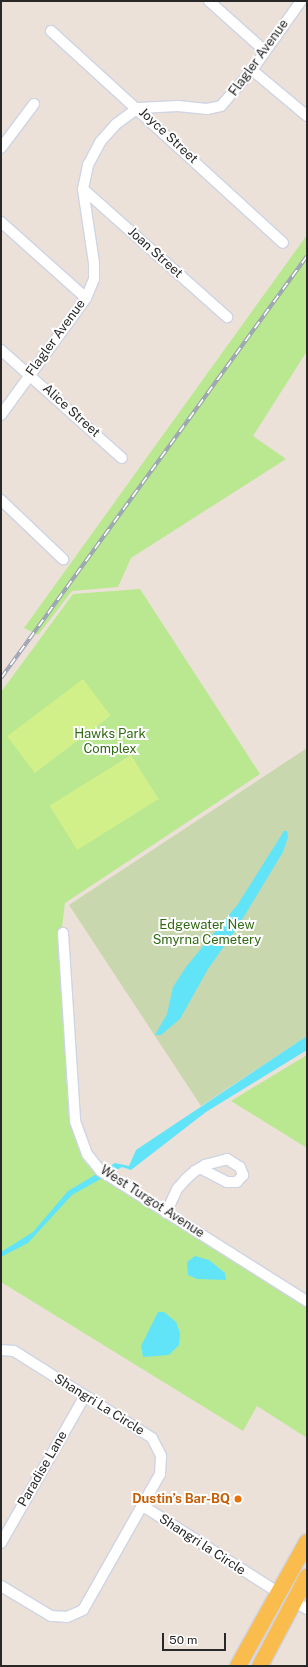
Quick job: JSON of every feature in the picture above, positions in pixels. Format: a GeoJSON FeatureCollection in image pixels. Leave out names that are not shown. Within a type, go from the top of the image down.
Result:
{"type":"FeatureCollection","features":[{"type":"Feature","properties":{"kind":"main road"},"geometry":{"type":"LineString","coordinates":[[238,1666],[307,1542]]}},
{"type":"Feature","properties":{"kind":"main road"},"geometry":{"type":"LineString","coordinates":[[300,1605],[292,1586],[307,1554]]}},
{"type":"Feature","properties":{"kind":"main road"},"geometry":{"type":"LineString","coordinates":[[261,1664],[300,1605],[307,1577]]}},
{"type":"Feature","properties":{"kind":"main road"},"geometry":{"type":"LineString","coordinates":[[261,1664],[261,1653],[283,1605],[282,1597],[279,1593]]}},
{"type":"Feature","properties":{"kind":"street"},"geometry":{"type":"LineString","coordinates":[[209,1],[265,51]]}},
{"type":"Feature","properties":{"kind":"street","name":"Flagler Avenue"},"geometry":{"type":"LineString","coordinates":[[1,415],[86,298],[94,279],[94,264],[83,188],[88,165],[100,142],[116,124],[138,108],[178,106],[207,109],[221,106],[252,70],[301,1]]}},
{"type":"Feature","properties":{"kind":"street","name":"Joyce Street"},"geometry":{"type":"LineString","coordinates":[[51,31],[138,108],[283,243]]}},
{"type":"Feature","properties":{"kind":"street"},"geometry":{"type":"LineString","coordinates":[[252,70],[307,116]]}},
{"type":"Feature","properties":{"kind":"street"},"geometry":{"type":"LineString","coordinates":[[1,148],[34,104]]}},
{"type":"Feature","properties":{"kind":"street","name":"Joan Street"},"geometry":{"type":"LineString","coordinates":[[83,188],[227,317]]}},
{"type":"Feature","properties":{"kind":"street"},"geometry":{"type":"LineString","coordinates":[[1,222],[86,298]]}},
{"type":"Feature","properties":{"kind":"street","name":"Alice Street"},"geometry":{"type":"LineString","coordinates":[[1,350],[30,374],[122,458]]}},
{"type":"Feature","properties":{"kind":"street"},"geometry":{"type":"LineString","coordinates":[[1,500],[63,559]]}},
{"type":"Feature","properties":{"kind":"street","name":"West Turgot Avenue"},"geometry":{"type":"LineString","coordinates":[[63,933],[75,1121],[87,1154],[104,1173],[307,1301]]}},
{"type":"Feature","properties":{"kind":"street"},"geometry":{"type":"LineString","coordinates":[[166,1213],[177,1188],[200,1168]]}},
{"type":"Feature","properties":{"kind":"street","name":"Shangri La Circle"},"geometry":{"type":"LineString","coordinates":[[1,1350],[14,1352],[152,1438],[161,1456],[160,1474],[143,1506]]}},
{"type":"Feature","properties":{"kind":"street","name":"Paradise Lane"},"geometry":{"type":"LineString","coordinates":[[1,1543],[85,1396]]}},
{"type":"Feature","properties":{"kind":"street"},"geometry":{"type":"LineString","coordinates":[[1,1586],[51,1616],[67,1617],[83,1610],[143,1506]]}},
{"type":"Feature","properties":{"kind":"street","name":"Shangri la Circle"},"geometry":{"type":"LineString","coordinates":[[143,1506],[279,1593]]}},
{"type":"Feature","properties":{"kind":"green space"},"geometry":{"type":"Polygon","coordinates":[[[307,235],[307,351],[253,436],[286,459],[131,558],[118,587],[72,591],[38,635],[24,628],[307,235]]]}},
{"type":"Feature","properties":{"kind":"green space","name":"Hawks Park Complex"},"geometry":{"type":"Polygon","coordinates":[[[140,589],[260,774],[65,903],[59,952],[72,1128],[84,1161],[99,1176],[307,1308],[307,1438],[257,1406],[243,1431],[1,1282],[1,692],[73,594],[140,589]]]}},
{"type":"Feature","properties":{"kind":"green space"},"geometry":{"type":"Polygon","coordinates":[[[83,679],[111,716],[35,773],[7,736],[83,679]]]}},
{"type":"Feature","properties":{"kind":"green space","name":"Edgewater New Smyrna Cemetery"},"geometry":{"type":"Polygon","coordinates":[[[307,748],[307,1036],[201,1106],[69,905],[307,748]]]}},
{"type":"Feature","properties":{"kind":"green space"},"geometry":{"type":"Polygon","coordinates":[[[131,755],[159,799],[77,850],[50,806],[131,755]]]}},
{"type":"Feature","properties":{"kind":"green space"},"geometry":{"type":"Polygon","coordinates":[[[307,1055],[307,1148],[231,1101],[307,1055]]]}},
{"type":"Feature","properties":{"kind":"water"},"geometry":{"type":"Polygon","coordinates":[[[284,831],[287,831],[288,837],[283,852],[237,928],[208,969],[180,1019],[161,1035],[155,1035],[167,1014],[173,987],[186,967],[238,904],[284,831]]]}},
{"type":"Feature","properties":{"kind":"water"},"geometry":{"type":"Polygon","coordinates":[[[307,1036],[307,1050],[206,1112],[131,1170],[122,1167],[72,1195],[28,1243],[1,1257],[1,1252],[33,1232],[68,1191],[115,1163],[129,1166],[136,1150],[307,1036]]]}},
{"type":"Feature","properties":{"kind":"water"},"geometry":{"type":"Polygon","coordinates":[[[195,1256],[209,1260],[225,1273],[226,1280],[197,1279],[188,1275],[187,1262],[195,1256]]]}},
{"type":"Feature","properties":{"kind":"water"},"geometry":{"type":"Polygon","coordinates":[[[158,1312],[164,1312],[176,1322],[180,1333],[179,1345],[169,1355],[143,1357],[141,1346],[158,1312]]]}},
{"type":"Feature","properties":{"kind":"railway"},"geometry":{"type":"LineString","coordinates":[[1,678],[307,256]]}},
{"type":"Feature","properties":{"kind":"place","name":"Dustin’s Bar-BQ"},"geometry":{"type":"Point","coordinates":[238,1499]}}]}
